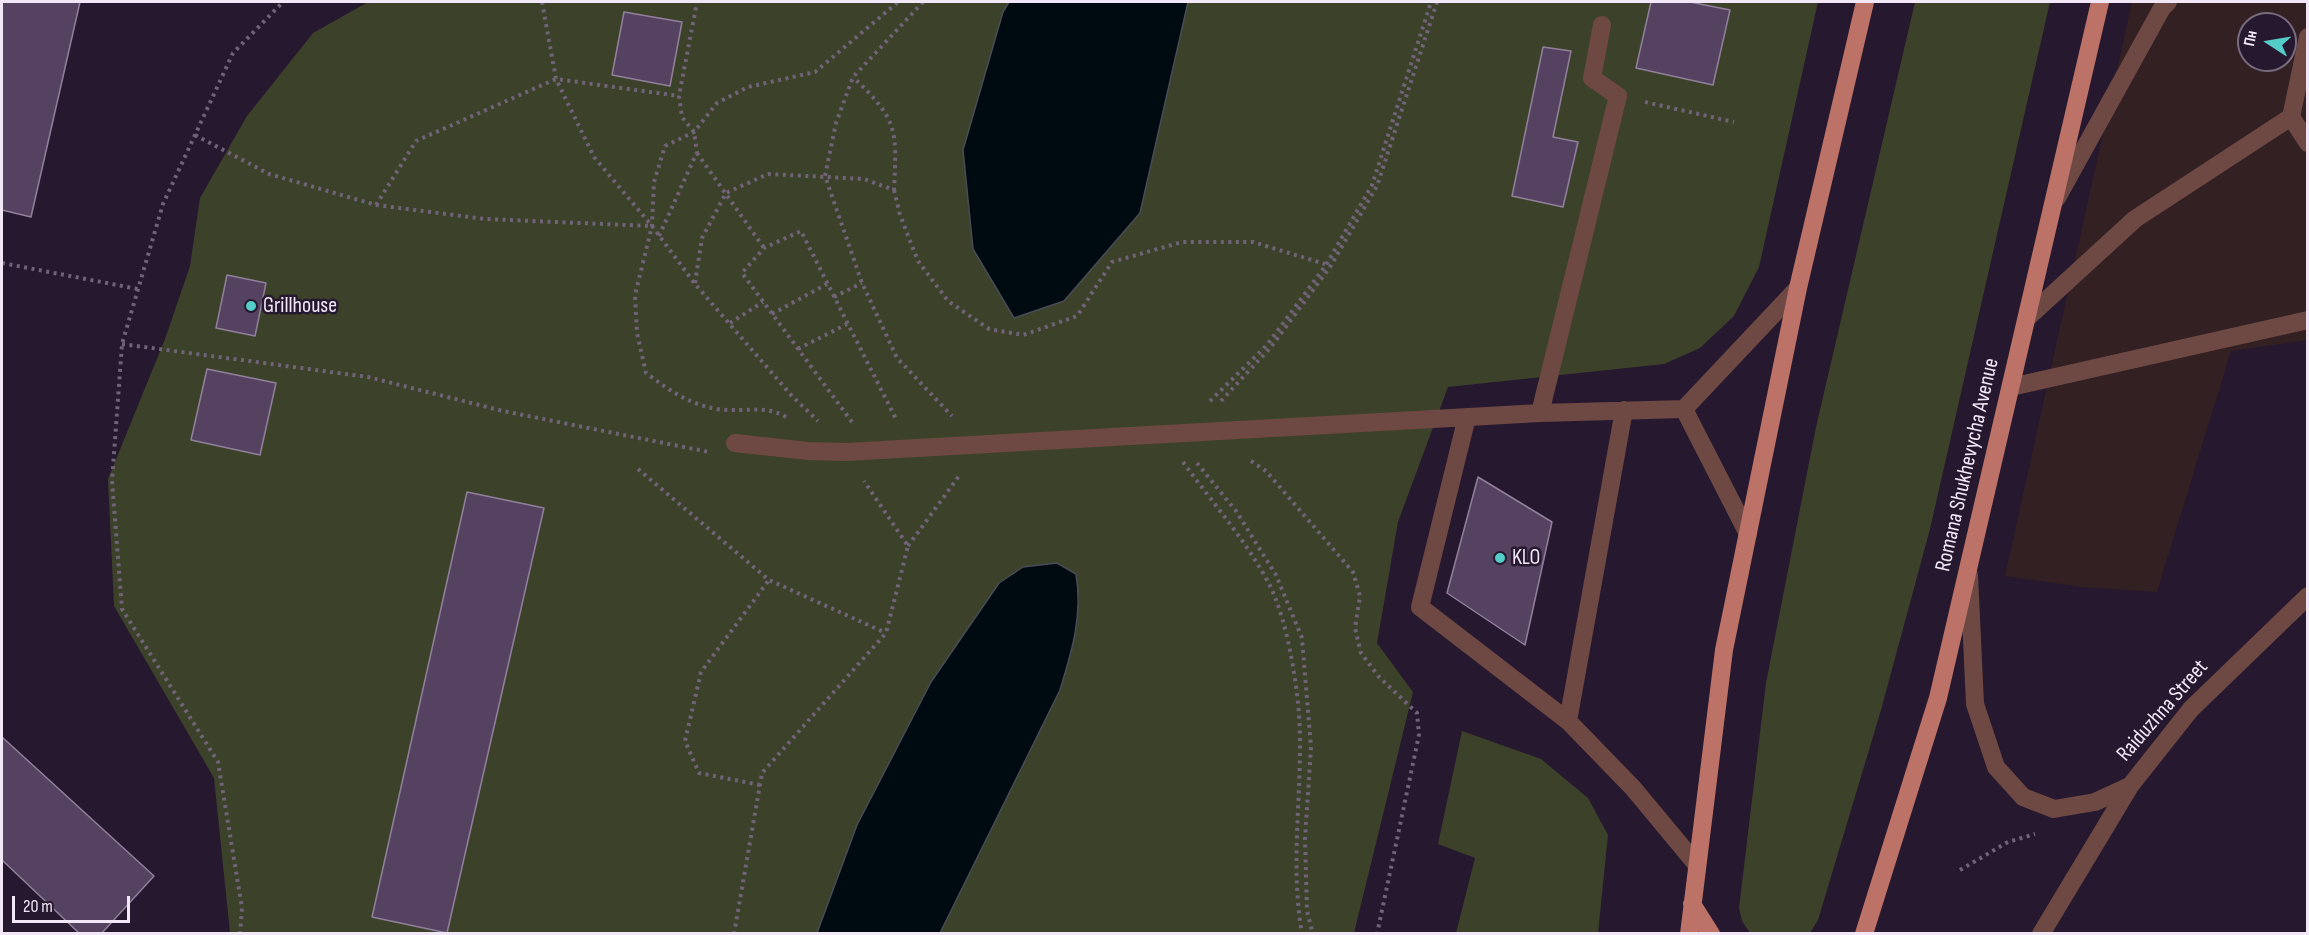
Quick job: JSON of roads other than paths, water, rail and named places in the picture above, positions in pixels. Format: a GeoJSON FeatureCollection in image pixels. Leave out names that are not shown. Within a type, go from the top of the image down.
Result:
{"type":"FeatureCollection","features":[{"type":"Feature","properties":{"kind":"main road"},"geometry":{"type":"LineString","coordinates":[[1689,933],[1724,650],[1798,288],[1865,2]]}},
{"type":"Feature","properties":{"kind":"main road","name":"Romana Shukhevycha Avenue"},"geometry":{"type":"LineString","coordinates":[[1864,933],[1938,698],[2100,2]]}},
{"type":"Feature","properties":{"kind":"main road"},"geometry":{"type":"LineString","coordinates":[[1692,904],[1712,933]]}},
{"type":"Feature","properties":{"kind":"main road"},"geometry":{"type":"LineString","coordinates":[[1854,933],[1871,911]]}},
{"type":"Feature","properties":{"kind":"street"},"geometry":{"type":"LineString","coordinates":[[2055,203],[2162,8],[2168,2]]}},
{"type":"Feature","properties":{"kind":"street"},"geometry":{"type":"LineString","coordinates":[[1540,413],[1618,96],[1592,78],[1602,25]]}},
{"type":"Feature","properties":{"kind":"street"},"geometry":{"type":"LineString","coordinates":[[2307,37],[2291,117],[2307,143]]}},
{"type":"Feature","properties":{"kind":"street"},"geometry":{"type":"LineString","coordinates":[[2027,318],[2135,219],[2291,117]]}},
{"type":"Feature","properties":{"kind":"street"},"geometry":{"type":"LineString","coordinates":[[735,443],[808,451],[846,452],[1192,436],[1540,413],[1683,409],[1798,288]]}},
{"type":"Feature","properties":{"kind":"street"},"geometry":{"type":"LineString","coordinates":[[2011,387],[2307,320]]}},
{"type":"Feature","properties":{"kind":"street"},"geometry":{"type":"LineString","coordinates":[[1683,409],[1748,534]]}},
{"type":"Feature","properties":{"kind":"street"},"geometry":{"type":"LineString","coordinates":[[1568,721],[1624,410]]}},
{"type":"Feature","properties":{"kind":"street"},"geometry":{"type":"LineString","coordinates":[[1467,417],[1419,607],[1568,721],[1633,788],[1697,865]]}},
{"type":"Feature","properties":{"kind":"street","name":"Raiduzhna Street"},"geometry":{"type":"LineString","coordinates":[[1968,568],[1975,704],[1996,767],[2023,797],[2054,809],[2095,802],[2130,786],[2191,709],[2307,596]]}},
{"type":"Feature","properties":{"kind":"street"},"geometry":{"type":"LineString","coordinates":[[2040,933],[2130,786]]}},
{"type":"Feature","properties":{"kind":"place","name":"Grillhouse"},"geometry":{"type":"Point","coordinates":[251,306]}},
{"type":"Feature","properties":{"kind":"place","name":"KLO"},"geometry":{"type":"Point","coordinates":[1500,558]}}]}
